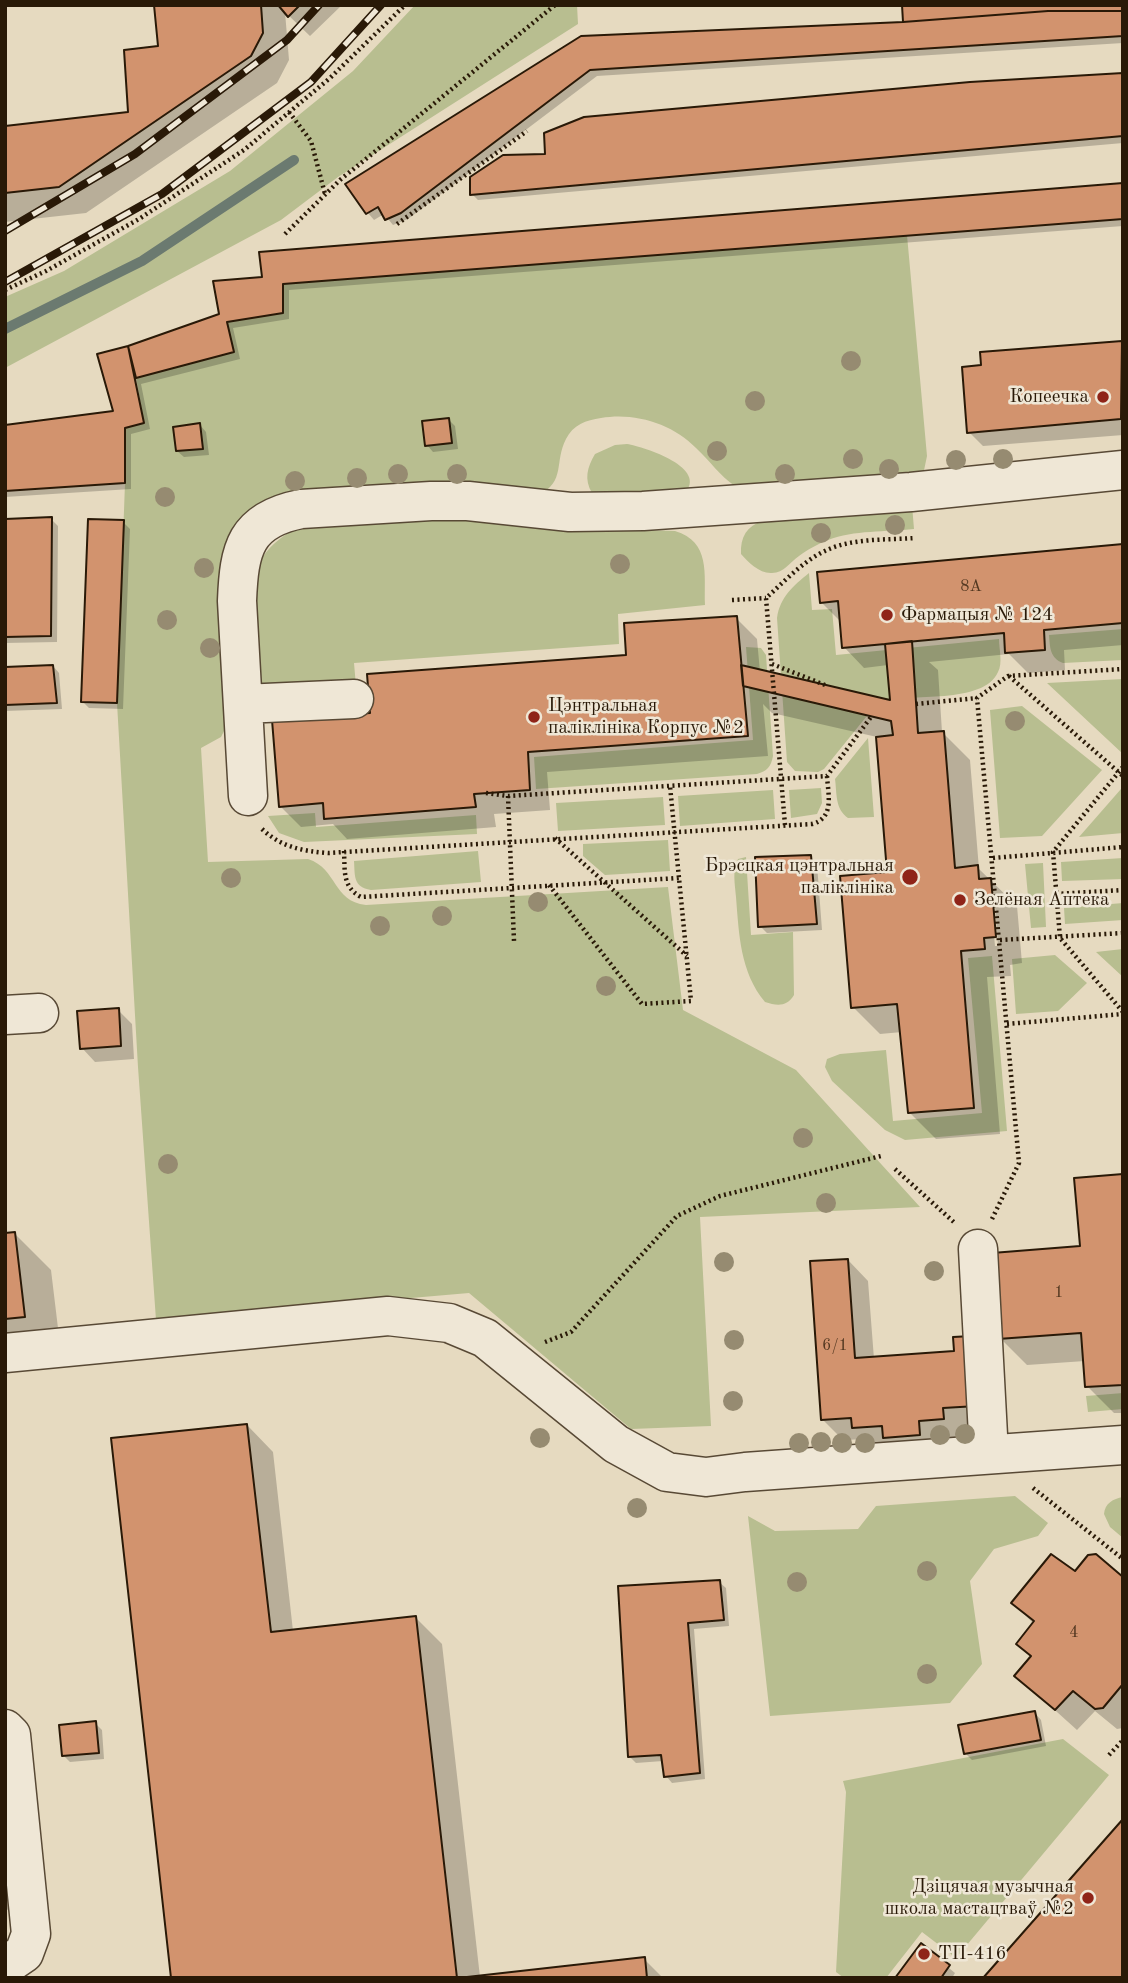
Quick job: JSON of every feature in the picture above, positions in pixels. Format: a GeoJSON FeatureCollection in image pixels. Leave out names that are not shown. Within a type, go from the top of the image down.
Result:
{"type":"FeatureCollection","features":[{"type":"Feature","properties":{"kind":"lane"},"geometry":{"type":"LineString","coordinates":[[248,796],[237,601],[238,572],[242,553],[250,537],[264,523],[280,513],[301,509],[431,501],[468,501],[570,512],[643,511],[911,492],[1123,471]]}},
{"type":"Feature","properties":{"kind":"lane"},"geometry":{"type":"LineString","coordinates":[[243,704],[354,698]]}},
{"type":"Feature","properties":{"kind":"lane"},"geometry":{"type":"LineString","coordinates":[[979,1247],[989,1454]]}},
{"type":"Feature","properties":{"kind":"lane"},"geometry":{"type":"LineString","coordinates":[[5,1353],[388,1317],[449,1323],[485,1338],[616,1444],[667,1472],[706,1477],[1123,1445]]}},
{"type":"Feature","properties":{"kind":"lane"},"geometry":{"type":"LineString","coordinates":[[5,1729],[11,1735],[31,1934],[24,1953],[5,1966]]}},
{"type":"Feature","properties":{"kind":"path"},"geometry":{"type":"LineString","coordinates":[[5,290],[46,271],[139,219],[244,150],[330,78],[405,5]]}},
{"type":"Feature","properties":{"kind":"path"},"geometry":{"type":"LineString","coordinates":[[285,234],[340,180],[555,5]]}},
{"type":"Feature","properties":{"kind":"path"},"geometry":{"type":"LineString","coordinates":[[289,112],[312,141],[325,194]]}},
{"type":"Feature","properties":{"kind":"path"},"geometry":{"type":"LineString","coordinates":[[397,224],[527,131]]}},
{"type":"Feature","properties":{"kind":"path"},"geometry":{"type":"LineString","coordinates":[[732,600],[766,597],[806,562],[828,549],[856,543],[915,538]]}},
{"type":"Feature","properties":{"kind":"path"},"geometry":{"type":"LineString","coordinates":[[766,597],[785,825]]}},
{"type":"Feature","properties":{"kind":"path"},"geometry":{"type":"LineString","coordinates":[[772,664],[825,685]]}},
{"type":"Feature","properties":{"kind":"path"},"geometry":{"type":"LineString","coordinates":[[916,704],[977,698],[1008,676],[1123,669]]}},
{"type":"Feature","properties":{"kind":"path"},"geometry":{"type":"LineString","coordinates":[[1008,676],[1121,774]]}},
{"type":"Feature","properties":{"kind":"path"},"geometry":{"type":"LineString","coordinates":[[895,1170],[979,1247],[1019,1163],[977,698]]}},
{"type":"Feature","properties":{"kind":"path"},"geometry":{"type":"LineString","coordinates":[[248,796],[253,815],[261,829],[272,839],[306,852],[813,824],[824,818],[829,805],[827,776],[871,717]]}},
{"type":"Feature","properties":{"kind":"path"},"geometry":{"type":"LineString","coordinates":[[1123,767],[1121,774],[1053,852],[1060,938],[1123,1013]]}},
{"type":"Feature","properties":{"kind":"path"},"geometry":{"type":"LineString","coordinates":[[486,793],[508,796],[827,776]]}},
{"type":"Feature","properties":{"kind":"path"},"geometry":{"type":"LineString","coordinates":[[549,885],[642,1004],[691,1000],[670,786]]}},
{"type":"Feature","properties":{"kind":"path"},"geometry":{"type":"LineString","coordinates":[[508,796],[514,941]]}},
{"type":"Feature","properties":{"kind":"path"},"geometry":{"type":"LineString","coordinates":[[554,838],[687,956]]}},
{"type":"Feature","properties":{"kind":"path"},"geometry":{"type":"LineString","coordinates":[[993,858],[1123,847]]}},
{"type":"Feature","properties":{"kind":"path"},"geometry":{"type":"LineString","coordinates":[[344,851],[348,886],[353,893],[361,897],[679,878]]}},
{"type":"Feature","properties":{"kind":"path"},"geometry":{"type":"LineString","coordinates":[[1056,894],[1123,890]]}},
{"type":"Feature","properties":{"kind":"path"},"geometry":{"type":"LineString","coordinates":[[1000,940],[1123,933]]}},
{"type":"Feature","properties":{"kind":"path"},"geometry":{"type":"LineString","coordinates":[[1007,1024],[1123,1013]]}},
{"type":"Feature","properties":{"kind":"path"},"geometry":{"type":"LineString","coordinates":[[506,1356],[571,1332],[677,1216],[720,1196],[881,1156]]}},
{"type":"Feature","properties":{"kind":"path"},"geometry":{"type":"LineString","coordinates":[[989,1454],[1123,1559]]}},
{"type":"Feature","properties":{"kind":"path"},"geometry":{"type":"LineString","coordinates":[[1109,1755],[1123,1740]]}},
{"type":"Feature","properties":{"kind":"green space"},"geometry":{"type":"Polygon","coordinates":[[[415,5],[577,5],[578,24],[338,177],[281,220],[5,368],[5,297],[64,271],[230,171],[353,71],[415,5]]]}},
{"type":"Feature","properties":{"kind":"green space"},"geometry":{"type":"Polygon","coordinates":[[[907,235],[927,456],[922,480],[735,486],[676,432],[653,422],[614,417],[590,420],[572,430],[563,447],[553,484],[539,495],[259,509],[226,727],[221,737],[201,748],[208,862],[308,859],[325,870],[347,898],[366,905],[668,887],[683,1010],[796,1070],[920,1207],[700,1217],[711,1426],[631,1429],[469,1293],[156,1320],[117,703],[125,428],[144,422],[136,378],[234,352],[227,322],[283,313],[283,284],[907,235]]]}},
{"type":"Feature","properties":{"kind":"green space"},"geometry":{"type":"Polygon","coordinates":[[[627,444],[660,454],[682,468],[689,476],[690,485],[684,494],[592,493],[588,474],[595,454],[615,445],[627,444]]]}},
{"type":"Feature","properties":{"kind":"green space"},"geometry":{"type":"Polygon","coordinates":[[[912,505],[914,529],[838,537],[809,549],[776,573],[759,570],[741,554],[746,533],[762,521],[912,505]]]}},
{"type":"Feature","properties":{"kind":"green space"},"geometry":{"type":"Polygon","coordinates":[[[429,516],[557,527],[675,531],[687,536],[700,551],[705,571],[705,605],[618,614],[619,644],[354,663],[356,686],[253,693],[253,588],[260,562],[271,547],[295,528],[429,516]]]}},
{"type":"Feature","properties":{"kind":"green space"},"geometry":{"type":"Polygon","coordinates":[[[809,573],[812,610],[832,609],[836,655],[999,639],[1001,660],[998,672],[990,682],[962,694],[879,701],[824,769],[818,772],[795,771],[787,762],[777,618],[784,598],[809,573]]]}},
{"type":"Feature","properties":{"kind":"green space"},"geometry":{"type":"Polygon","coordinates":[[[1123,629],[1123,660],[1063,663],[1055,658],[1052,652],[1049,635],[1123,629]]]}},
{"type":"Feature","properties":{"kind":"green space"},"geometry":{"type":"Polygon","coordinates":[[[746,647],[761,648],[766,655],[773,756],[766,770],[757,774],[536,789],[534,757],[753,740],[746,647]]]}},
{"type":"Feature","properties":{"kind":"green space"},"geometry":{"type":"Polygon","coordinates":[[[1123,679],[1123,754],[1047,683],[1123,679]]]}},
{"type":"Feature","properties":{"kind":"green space"},"geometry":{"type":"Polygon","coordinates":[[[1022,706],[1102,770],[1042,836],[1000,838],[990,710],[1022,706]]]}},
{"type":"Feature","properties":{"kind":"green space"},"geometry":{"type":"Polygon","coordinates":[[[868,738],[874,817],[848,818],[839,806],[835,779],[868,738]]]}},
{"type":"Feature","properties":{"kind":"green space"},"geometry":{"type":"Polygon","coordinates":[[[821,788],[822,803],[817,814],[791,818],[789,790],[821,788]]]}},
{"type":"Feature","properties":{"kind":"green space"},"geometry":{"type":"Polygon","coordinates":[[[1121,789],[1123,833],[1079,837],[1121,789]]]}},
{"type":"Feature","properties":{"kind":"green space"},"geometry":{"type":"Polygon","coordinates":[[[773,790],[775,819],[680,826],[678,796],[773,790]]]}},
{"type":"Feature","properties":{"kind":"green space"},"geometry":{"type":"Polygon","coordinates":[[[663,797],[665,825],[558,831],[556,803],[663,797]]]}},
{"type":"Feature","properties":{"kind":"green space"},"geometry":{"type":"Polygon","coordinates":[[[315,813],[316,827],[476,815],[477,834],[304,842],[279,833],[268,816],[315,813]]]}},
{"type":"Feature","properties":{"kind":"green space"},"geometry":{"type":"Polygon","coordinates":[[[668,840],[670,871],[605,875],[583,856],[583,844],[668,840]]]}},
{"type":"Feature","properties":{"kind":"green space"},"geometry":{"type":"Polygon","coordinates":[[[478,851],[481,882],[371,890],[361,886],[355,876],[354,861],[478,851]]]}},
{"type":"Feature","properties":{"kind":"green space"},"geometry":{"type":"Polygon","coordinates":[[[746,857],[751,935],[793,932],[794,995],[788,1002],[781,1004],[765,1002],[750,978],[742,952],[734,873],[738,859],[746,857]]]}},
{"type":"Feature","properties":{"kind":"green space"},"geometry":{"type":"Polygon","coordinates":[[[1123,858],[1123,879],[1062,881],[1061,862],[1123,858]]]}},
{"type":"Feature","properties":{"kind":"green space"},"geometry":{"type":"Polygon","coordinates":[[[1043,863],[1046,927],[1031,928],[1025,864],[1043,863]]]}},
{"type":"Feature","properties":{"kind":"green space"},"geometry":{"type":"Polygon","coordinates":[[[1123,903],[1123,920],[1065,924],[1064,908],[1123,903]]]}},
{"type":"Feature","properties":{"kind":"green space"},"geometry":{"type":"Polygon","coordinates":[[[1123,949],[1123,977],[1096,952],[1123,949]]]}},
{"type":"Feature","properties":{"kind":"green space"},"geometry":{"type":"Polygon","coordinates":[[[1055,955],[1087,983],[1058,1011],[1016,1014],[1012,959],[1055,955]]]}},
{"type":"Feature","properties":{"kind":"green space"},"geometry":{"type":"Polygon","coordinates":[[[992,956],[1007,1131],[905,1140],[885,1130],[832,1081],[825,1067],[827,1059],[840,1054],[886,1050],[893,1121],[982,1113],[968,958],[992,956]]]}},
{"type":"Feature","properties":{"kind":"green space"},"geometry":{"type":"Polygon","coordinates":[[[1123,1393],[1123,1409],[1088,1412],[1086,1396],[1123,1393]]]}},
{"type":"Feature","properties":{"kind":"green space"},"geometry":{"type":"Polygon","coordinates":[[[1015,1496],[1048,1523],[1038,1536],[994,1549],[970,1581],[982,1664],[950,1703],[770,1716],[748,1516],[775,1531],[858,1529],[876,1506],[1015,1496]]]}},
{"type":"Feature","properties":{"kind":"green space"},"geometry":{"type":"Polygon","coordinates":[[[1123,1497],[1123,1538],[1110,1527],[1104,1514],[1110,1502],[1123,1497]]]}},
{"type":"Feature","properties":{"kind":"green space"},"geometry":{"type":"Polygon","coordinates":[[[1063,1739],[1109,1775],[956,1958],[922,1932],[886,1978],[844,1978],[836,1972],[846,1792],[843,1781],[1063,1739]]]}},
{"type":"Feature","properties":{"kind":"building"},"geometry":{"type":"Polygon","coordinates":[[[154,5],[261,5],[263,33],[251,56],[59,187],[5,193],[5,126],[128,112],[124,50],[158,46],[154,5]]]}},
{"type":"Feature","properties":{"kind":"building"},"geometry":{"type":"Polygon","coordinates":[[[278,5],[300,5],[288,17],[278,5]]]}},
{"type":"Feature","properties":{"kind":"building"},"geometry":{"type":"Polygon","coordinates":[[[902,5],[1123,5],[1123,11],[1048,11],[903,22],[902,5]]]}},
{"type":"Feature","properties":{"kind":"building"},"geometry":{"type":"Polygon","coordinates":[[[1048,11],[1123,11],[1123,36],[590,70],[401,213],[385,220],[378,207],[366,214],[345,184],[581,36],[903,22],[1048,11]]]}},
{"type":"Feature","properties":{"kind":"building"},"geometry":{"type":"Polygon","coordinates":[[[1123,73],[1123,136],[470,195],[470,177],[503,155],[545,154],[544,133],[584,117],[970,82],[1123,73]]]}},
{"type":"Feature","properties":{"kind":"building"},"geometry":{"type":"Polygon","coordinates":[[[1123,183],[1123,219],[283,284],[283,313],[227,322],[234,352],[136,378],[128,346],[219,314],[213,281],[262,277],[259,252],[1123,183]]]}},
{"type":"Feature","properties":{"kind":"building"},"geometry":{"type":"Polygon","coordinates":[[[1122,341],[1121,419],[967,433],[962,367],[981,365],[980,352],[1122,341]]]}},
{"type":"Feature","properties":{"kind":"building"},"geometry":{"type":"Polygon","coordinates":[[[128,346],[144,423],[125,428],[125,483],[5,491],[5,425],[113,411],[97,354],[128,346]]]}},
{"type":"Feature","properties":{"kind":"building"},"geometry":{"type":"Polygon","coordinates":[[[449,418],[452,443],[425,446],[422,421],[449,418]]]}},
{"type":"Feature","properties":{"kind":"building"},"geometry":{"type":"Polygon","coordinates":[[[200,423],[203,449],[176,451],[173,427],[200,423]]]}},
{"type":"Feature","properties":{"kind":"building"},"geometry":{"type":"Polygon","coordinates":[[[52,517],[51,636],[5,637],[5,519],[52,517]]]}},
{"type":"Feature","properties":{"kind":"building"},"geometry":{"type":"Polygon","coordinates":[[[88,519],[124,520],[117,703],[81,702],[88,519]]]}},
{"type":"Feature","properties":{"kind":"building"},"geometry":{"type":"Polygon","coordinates":[[[1123,544],[1123,623],[1044,630],[1045,650],[1005,653],[1004,633],[842,648],[838,601],[820,603],[817,572],[1123,544]]]}},
{"type":"Feature","properties":{"kind":"building","name":"Цэнтральная паліклініка Корпус №2"},"geometry":{"type":"Polygon","coordinates":[[[737,616],[748,736],[528,752],[530,790],[474,794],[476,807],[324,819],[323,803],[279,807],[272,720],[370,713],[367,674],[626,655],[624,623],[737,616]]]}},
{"type":"Feature","properties":{"kind":"building","name":"Брэсцкая цэнтральная паліклініка"},"geometry":{"type":"Polygon","coordinates":[[[912,641],[918,733],[944,731],[955,868],[978,865],[979,879],[991,878],[996,937],[984,938],[985,949],[961,951],[974,1108],[908,1113],[897,1004],[851,1008],[840,876],[887,872],[876,737],[893,735],[891,721],[743,686],[741,665],[890,700],[885,644],[912,641]]]}},
{"type":"Feature","properties":{"kind":"building"},"geometry":{"type":"Polygon","coordinates":[[[53,665],[57,703],[5,705],[5,667],[53,665]]]}},
{"type":"Feature","properties":{"kind":"building"},"geometry":{"type":"Polygon","coordinates":[[[811,855],[817,924],[758,927],[755,857],[811,855]]]}},
{"type":"Feature","properties":{"kind":"building"},"geometry":{"type":"Polygon","coordinates":[[[119,1008],[121,1046],[80,1049],[77,1011],[119,1008]]]}},
{"type":"Feature","properties":{"kind":"building"},"geometry":{"type":"Polygon","coordinates":[[[1123,1174],[1123,1385],[1085,1387],[1081,1333],[998,1339],[992,1253],[1080,1246],[1074,1178],[1123,1174]]]}},
{"type":"Feature","properties":{"kind":"building"},"geometry":{"type":"Polygon","coordinates":[[[15,1232],[25,1317],[5,1319],[5,1233],[15,1232]]]}},
{"type":"Feature","properties":{"kind":"building"},"geometry":{"type":"Polygon","coordinates":[[[848,1259],[855,1358],[954,1351],[953,1337],[972,1336],[977,1406],[943,1408],[944,1419],[919,1421],[920,1435],[883,1438],[882,1426],[852,1428],[851,1418],[821,1420],[810,1261],[848,1259]]]}},
{"type":"Feature","properties":{"kind":"building"},"geometry":{"type":"Polygon","coordinates":[[[247,1424],[271,1632],[416,1616],[457,1978],[171,1978],[111,1438],[247,1424]]]}},
{"type":"Feature","properties":{"kind":"building"},"geometry":{"type":"Polygon","coordinates":[[[1051,1554],[1075,1571],[1088,1555],[1096,1554],[1123,1577],[1123,1684],[1103,1708],[1095,1709],[1073,1691],[1055,1710],[1014,1676],[1031,1656],[1016,1644],[1034,1621],[1011,1603],[1051,1554]]]}},
{"type":"Feature","properties":{"kind":"building"},"geometry":{"type":"Polygon","coordinates":[[[720,1580],[724,1620],[688,1623],[700,1773],[664,1777],[661,1755],[628,1757],[618,1586],[720,1580]]]}},
{"type":"Feature","properties":{"kind":"building"},"geometry":{"type":"Polygon","coordinates":[[[1035,1711],[1041,1740],[964,1754],[958,1725],[1035,1711]]]}},
{"type":"Feature","properties":{"kind":"building"},"geometry":{"type":"Polygon","coordinates":[[[96,1721],[99,1753],[62,1756],[59,1725],[96,1721]]]}},
{"type":"Feature","properties":{"kind":"building","name":"Дзіцячая музычная школа мастацтваў №2"},"geometry":{"type":"Polygon","coordinates":[[[1123,1819],[1123,1978],[983,1978],[1123,1819]]]}},
{"type":"Feature","properties":{"kind":"building","name":"ТП-416"},"geometry":{"type":"Polygon","coordinates":[[[921,1943],[950,1965],[941,1978],[895,1978],[921,1943]]]}},
{"type":"Feature","properties":{"kind":"building"},"geometry":{"type":"Polygon","coordinates":[[[645,1957],[647,1978],[458,1978],[645,1957]]]}},
{"type":"Feature","properties":{"kind":"waterway"},"geometry":{"type":"LineString","coordinates":[[5,329],[142,261],[294,160]]}},
{"type":"Feature","properties":{"kind":"railway"},"geometry":{"type":"LineString","coordinates":[[5,231],[135,154],[287,40],[319,5]]}},
{"type":"Feature","properties":{"kind":"railway"},"geometry":{"type":"LineString","coordinates":[[5,282],[162,194],[311,82],[381,5]]}},
{"type":"Feature","properties":{"kind":"place","name":"Копеечка"},"geometry":{"type":"Point","coordinates":[1103,397]}},
{"type":"Feature","properties":{"kind":"place","name":"Фармацыя № 124"},"geometry":{"type":"Point","coordinates":[887,615]}},
{"type":"Feature","properties":{"kind":"place","name":"Цэнтральная паліклініка Корпус №2"},"geometry":{"type":"Point","coordinates":[534,717]}},
{"type":"Feature","properties":{"kind":"place","name":"Брэсцкая цэнтральная паліклініка"},"geometry":{"type":"Point","coordinates":[910,877]}},
{"type":"Feature","properties":{"kind":"place","name":"Зелёная Аптека"},"geometry":{"type":"Point","coordinates":[960,900]}},
{"type":"Feature","properties":{"kind":"place","name":"Дзіцячая музычная школа мастацтваў №2"},"geometry":{"type":"Point","coordinates":[1088,1898]}},
{"type":"Feature","properties":{"kind":"place","name":"ТП-416"},"geometry":{"type":"Point","coordinates":[924,1954]}}]}
